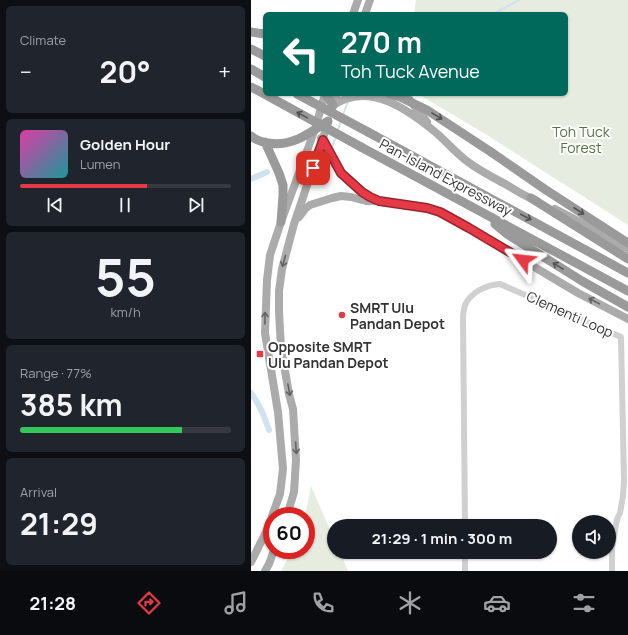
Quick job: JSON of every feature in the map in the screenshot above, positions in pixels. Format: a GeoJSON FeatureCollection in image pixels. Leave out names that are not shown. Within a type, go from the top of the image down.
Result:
{"type":"FeatureCollection","features":[{"type":"Feature","properties":{"kind":"highway"},"geometry":{"type":"LineString","coordinates":[[251,32],[263,34]]}},
{"type":"Feature","properties":{"kind":"highway"},"geometry":{"type":"LineString","coordinates":[[251,49],[263,55]]}},
{"type":"Feature","properties":{"kind":"highway"},"geometry":{"type":"LineString","coordinates":[[251,69],[263,76]]}},
{"type":"Feature","properties":{"kind":"highway","name":"Pan-Island Expressway"},"geometry":{"type":"LineString","coordinates":[[254,88],[263,93]]}},
{"type":"Feature","properties":{"kind":"highway","name":"Pan-Island Expressway"},"geometry":{"type":"LineString","coordinates":[[269,96],[628,291]]}},
{"type":"Feature","properties":{"kind":"highway","name":"Pan-Island Expressway"},"geometry":{"type":"LineString","coordinates":[[301,96],[628,273]]}},
{"type":"Feature","properties":{"kind":"highway"},"geometry":{"type":"LineString","coordinates":[[326,96],[333,105]]}},
{"type":"Feature","properties":{"kind":"highway"},"geometry":{"type":"LineString","coordinates":[[394,96],[427,110],[628,243]]}},
{"type":"Feature","properties":{"kind":"highway"},"geometry":{"type":"LineString","coordinates":[[251,136],[265,142],[284,144],[303,137],[328,121]]}},
{"type":"Feature","properties":{"kind":"highway"},"geometry":{"type":"LineString","coordinates":[[265,142],[283,185],[281,222]]}},
{"type":"Feature","properties":{"kind":"highway"},"geometry":{"type":"LineString","coordinates":[[531,198],[628,259]]}},
{"type":"Feature","properties":{"kind":"highway"},"geometry":{"type":"LineString","coordinates":[[482,213],[507,234],[582,281],[628,307]]}},
{"type":"Feature","properties":{"kind":"main road"},"geometry":{"type":"LineString","coordinates":[[354,12],[358,0]]}},
{"type":"Feature","properties":{"kind":"main road"},"geometry":{"type":"LineString","coordinates":[[366,12],[370,0]]}},
{"type":"Feature","properties":{"kind":"main road"},"geometry":{"type":"LineString","coordinates":[[370,0],[371,12]]}},
{"type":"Feature","properties":{"kind":"main road"},"geometry":{"type":"LineString","coordinates":[[275,507],[280,494],[283,469],[278,412],[265,333],[269,263],[281,222],[315,129],[324,96]]}},
{"type":"Feature","properties":{"kind":"main road"},"geometry":{"type":"LineString","coordinates":[[290,507],[294,492],[296,460],[293,409],[281,348],[279,292],[282,269],[294,224],[336,96]]}},
{"type":"Feature","properties":{"kind":"main road"},"geometry":{"type":"LineString","coordinates":[[319,116],[345,98],[354,96],[374,97],[394,103],[409,112],[435,132],[456,152],[485,173],[582,223],[628,249]]}},
{"type":"Feature","properties":{"kind":"main road"},"geometry":{"type":"LineString","coordinates":[[407,96],[435,132]]}},
{"type":"Feature","properties":{"kind":"main road"},"geometry":{"type":"LineString","coordinates":[[315,129],[323,140],[341,173],[362,192],[379,201]]}},
{"type":"Feature","properties":{"kind":"main road"},"geometry":{"type":"LineString","coordinates":[[294,224],[305,209],[310,205],[341,196],[427,208],[447,215],[578,293],[628,319]]}},
{"type":"Feature","properties":{"kind":"main road"},"geometry":{"type":"LineString","coordinates":[[251,562],[263,538]]}},
{"type":"Feature","properties":{"kind":"main road"},"geometry":{"type":"LineString","coordinates":[[265,571],[271,559]]}},
{"type":"Feature","properties":{"kind":"street","name":"Clementi Loop"},"geometry":{"type":"LineString","coordinates":[[465,519],[463,318],[465,306],[477,291],[500,284],[621,337],[624,481],[622,502],[617,519],[612,548],[612,571]]}},
{"type":"Feature","properties":{"kind":"street"},"geometry":{"type":"LineString","coordinates":[[465,559],[465,571]]}},
{"type":"Feature","properties":{"kind":"green space","name":"Toh Tuck Forest"},"geometry":{"type":"Polygon","coordinates":[[[416,0],[628,0],[628,225],[487,135],[421,96],[568,96],[568,12],[414,12],[416,0]]]}},
{"type":"Feature","properties":{"kind":"green space"},"geometry":{"type":"Polygon","coordinates":[[[311,486],[327,523],[327,559],[343,559],[348,571],[281,571],[288,559],[315,559],[315,507],[307,507],[311,486]]]}},
{"type":"Feature","properties":{"kind":"waterway"},"geometry":{"type":"LineString","coordinates":[[497,12],[519,0]]}},
{"type":"Feature","properties":{"kind":"waterway"},"geometry":{"type":"LineString","coordinates":[[343,115],[348,101]]}},
{"type":"Feature","properties":{"kind":"waterway"},"geometry":{"type":"LineString","coordinates":[[338,130],[341,121]]}},
{"type":"Feature","properties":{"kind":"waterway"},"geometry":{"type":"LineString","coordinates":[[331,149],[336,137]]}},
{"type":"Feature","properties":{"kind":"waterway"},"geometry":{"type":"LineString","coordinates":[[251,179],[267,172]]}},
{"type":"Feature","properties":{"kind":"waterway"},"geometry":{"type":"LineString","coordinates":[[251,393],[259,406],[269,430]]}},
{"type":"Feature","properties":{"kind":"place","name":"SMRT Ulu Pandan Depot"},"geometry":{"type":"Point","coordinates":[342,315]}},
{"type":"Feature","properties":{"kind":"place","name":"Opposite SMRT Ulu Pandan Depot"},"geometry":{"type":"Point","coordinates":[260,354]}},
{"type":"Feature","properties":{"kind":"route"},"geometry":{"type":"LineString","coordinates":[[313,168],[323,140],[341,173],[362,192],[370,197],[379,201],[427,208],[440,212],[523,260]]}}]}
